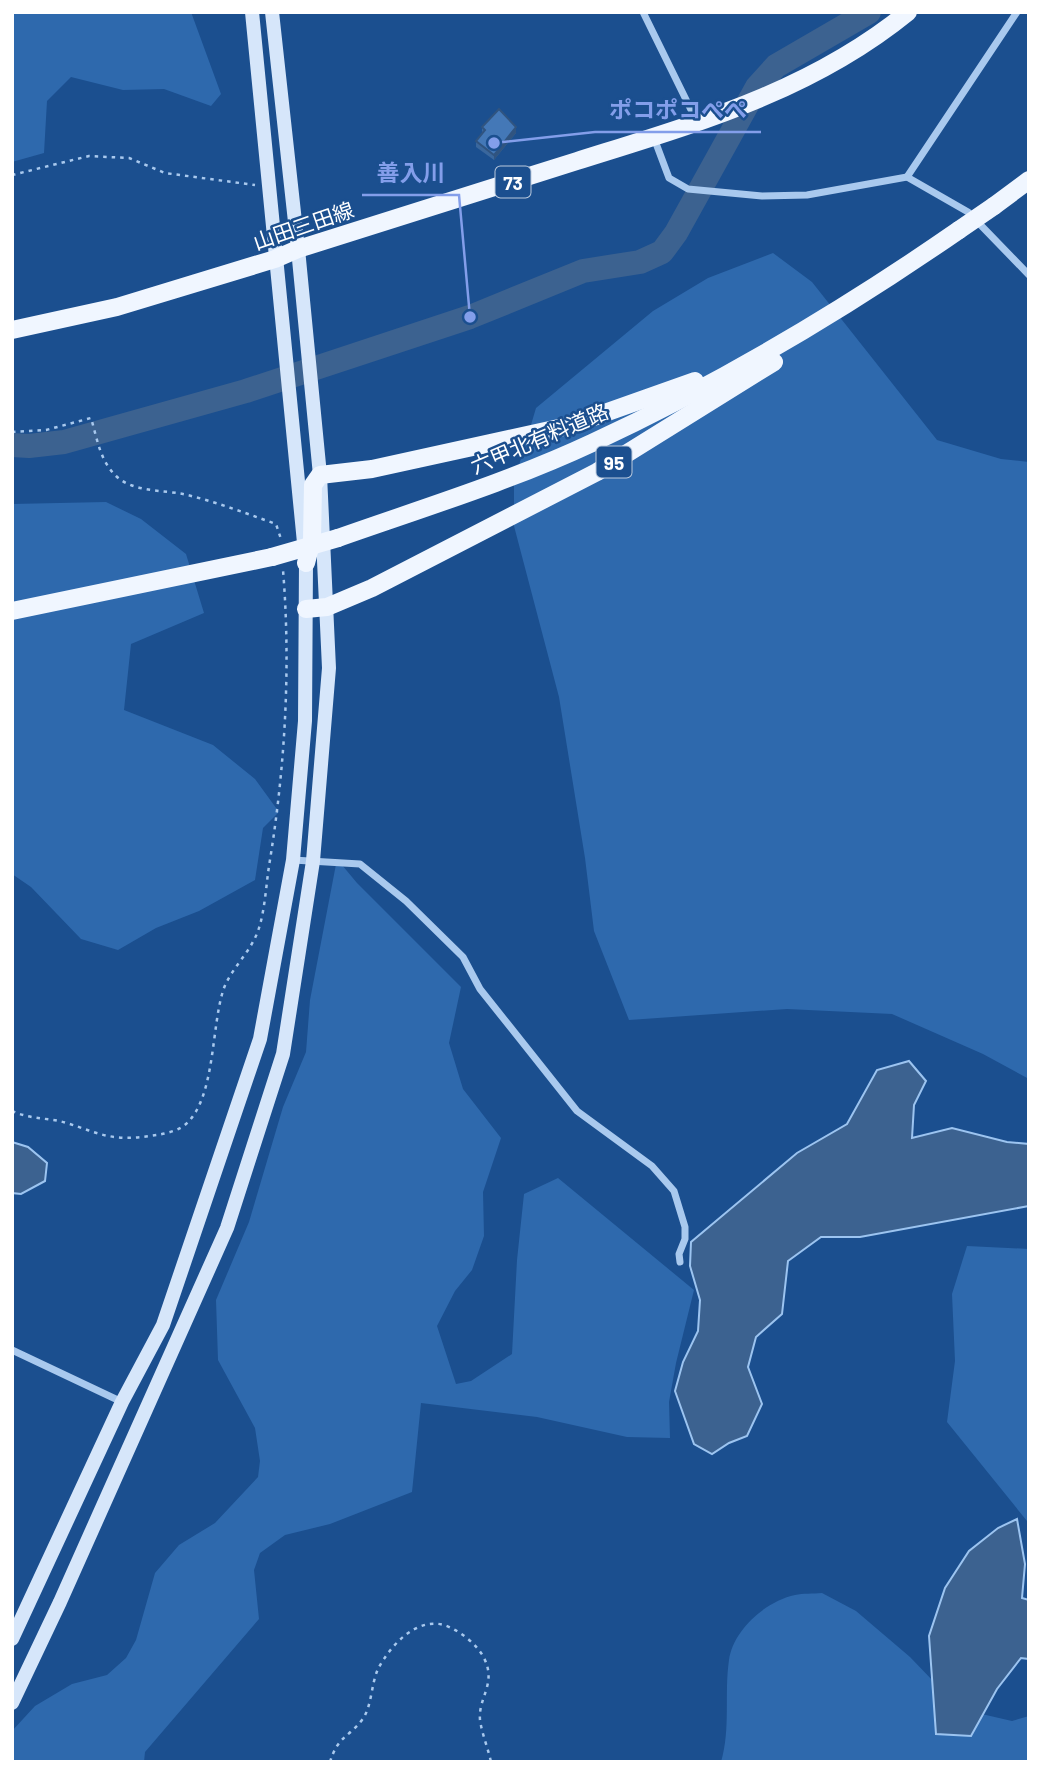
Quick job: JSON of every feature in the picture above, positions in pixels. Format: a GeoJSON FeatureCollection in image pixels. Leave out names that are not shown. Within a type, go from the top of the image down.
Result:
{"type":"FeatureCollection","features":[{"type":"Feature","properties":{"kind":"main road","name":"山田三田線"},"geometry":{"type":"LineString","coordinates":[[12,330],[117,307],[697,123],[764,99],[802,81],[850,54],[908,12]]}},
{"type":"Feature","properties":{"kind":"main road","name":"六甲北有料道路"},"geometry":{"type":"LineString","coordinates":[[12,611],[272,557],[338,538],[473,491],[590,444],[761,357],[899,272],[1029,180]]}},
{"type":"Feature","properties":{"kind":"main road","name":"95"},"geometry":{"type":"LineString","coordinates":[[306,609],[327,607],[372,589],[597,472],[720,397],[846,315],[899,272]]}},
{"type":"Feature","properties":{"kind":"main road","name":"95"},"geometry":{"type":"LineString","coordinates":[[320,475],[372,469],[568,425],[761,357]]}},
{"type":"Feature","properties":{"kind":"main road"},"geometry":{"type":"LineString","coordinates":[[306,563],[312,540],[313,485],[320,475]]}},
{"type":"Feature","properties":{"kind":"street"},"geometry":{"type":"LineString","coordinates":[[12,1639],[122,1402],[163,1325],[260,1039],[293,860],[305,721],[306,563],[252,12]]}},
{"type":"Feature","properties":{"kind":"street"},"geometry":{"type":"LineString","coordinates":[[12,1703],[66,1590],[227,1228],[283,1054],[313,861],[329,668],[327,607],[312,388],[272,12]]}},
{"type":"Feature","properties":{"kind":"street"},"geometry":{"type":"LineString","coordinates":[[643,12],[697,123]]}},
{"type":"Feature","properties":{"kind":"street"},"geometry":{"type":"LineString","coordinates":[[907,177],[1017,12]]}},
{"type":"Feature","properties":{"kind":"street"},"geometry":{"type":"LineString","coordinates":[[653,137],[669,178],[688,189],[762,196],[807,195],[907,177],[968,212],[1029,275]]}},
{"type":"Feature","properties":{"kind":"street"},"geometry":{"type":"LineString","coordinates":[[293,860],[360,864],[406,901],[463,957],[481,989],[577,1111],[652,1166],[674,1191],[685,1227],[685,1240],[679,1254],[680,1262]]}},
{"type":"Feature","properties":{"kind":"street"},"geometry":{"type":"LineString","coordinates":[[12,1350],[122,1402]]}},
{"type":"Feature","properties":{"kind":"path"},"geometry":{"type":"LineString","coordinates":[[12,175],[89,156],[129,159],[165,173],[270,187]]}},
{"type":"Feature","properties":{"kind":"path"},"geometry":{"type":"LineString","coordinates":[[12,1111],[22,1116],[59,1121],[114,1138],[138,1138],[172,1132],[185,1125],[196,1112],[208,1074],[224,987],[247,952],[258,929],[271,856]]}},
{"type":"Feature","properties":{"kind":"path"},"geometry":{"type":"LineString","coordinates":[[330,1762],[338,1742],[363,1719],[378,1669],[399,1641],[419,1625],[433,1622],[448,1626],[470,1640],[483,1657],[491,1675],[480,1719],[491,1762]]}},
{"type":"Feature","properties":{"kind":"shaded area"},"geometry":{"type":"Polygon","coordinates":[[[12,12],[191,12],[221,94],[211,106],[164,89],[123,90],[71,77],[47,101],[44,153],[12,162],[12,12]]]}},
{"type":"Feature","properties":{"kind":"shaded area"},"geometry":{"type":"Polygon","coordinates":[[[773,253],[812,282],[937,440],[1001,459],[1029,462],[1029,1079],[983,1054],[892,1014],[787,1009],[629,1020],[594,931],[559,697],[514,526],[514,482],[536,408],[653,311],[708,278],[773,253]]]}},
{"type":"Feature","properties":{"kind":"shaded area"},"geometry":{"type":"Polygon","coordinates":[[[106,502],[141,519],[186,554],[204,613],[131,644],[124,710],[213,745],[255,779],[279,812],[263,828],[255,880],[199,911],[156,928],[118,950],[81,939],[31,887],[12,874],[12,504],[106,502]]]}},
{"type":"Feature","properties":{"kind":"shaded area"},"geometry":{"type":"Polygon","coordinates":[[[337,859],[357,883],[461,987],[449,1043],[463,1089],[501,1138],[483,1192],[484,1236],[472,1270],[455,1291],[437,1326],[456,1384],[471,1381],[512,1354],[524,1194],[558,1178],[694,1290],[669,1402],[670,1438],[627,1437],[537,1417],[421,1403],[412,1492],[330,1524],[285,1535],[260,1553],[254,1570],[259,1619],[145,1752],[144,1762],[12,1762],[12,1731],[35,1706],[72,1684],[107,1675],[126,1658],[136,1640],[155,1573],[179,1545],[215,1523],[258,1477],[260,1461],[255,1428],[218,1360],[216,1300],[249,1222],[283,1107],[306,1052],[310,1000],[337,859]]]}},
{"type":"Feature","properties":{"kind":"shaded area"},"geometry":{"type":"Polygon","coordinates":[[[909,1061],[926,1081],[914,1105],[912,1138],[952,1128],[1007,1142],[1029,1144],[1029,1206],[860,1237],[821,1237],[788,1261],[782,1314],[756,1337],[748,1367],[762,1404],[747,1436],[712,1454],[694,1444],[675,1391],[683,1362],[698,1331],[700,1300],[690,1266],[691,1242],[797,1153],[847,1124],[877,1070],[909,1061]]]}},
{"type":"Feature","properties":{"kind":"shaded area"},"geometry":{"type":"Polygon","coordinates":[[[12,1142],[28,1147],[47,1163],[45,1181],[21,1194],[12,1193],[12,1142]]]}},
{"type":"Feature","properties":{"kind":"shaded area"},"geometry":{"type":"Polygon","coordinates":[[[967,1246],[1029,1249],[1029,1526],[947,1422],[955,1361],[952,1294],[967,1246]]]}},
{"type":"Feature","properties":{"kind":"shaded area"},"geometry":{"type":"Polygon","coordinates":[[[1017,1519],[1025,1564],[1022,1598],[1029,1600],[1029,1659],[1021,1658],[997,1689],[971,1736],[936,1734],[929,1636],[945,1588],[969,1551],[998,1528],[1017,1519]]]}},
{"type":"Feature","properties":{"kind":"shaded area"},"geometry":{"type":"Polygon","coordinates":[[[822,1593],[856,1611],[910,1657],[960,1709],[1012,1721],[1029,1716],[1029,1762],[721,1762],[726,1736],[729,1660],[737,1638],[753,1618],[773,1603],[795,1595],[822,1593]]]}},
{"type":"Feature","properties":{"kind":"building"},"geometry":{"type":"Polygon","coordinates":[[[499,109],[516,127],[494,155],[476,141],[485,130],[482,127],[499,109]]]}},
{"type":"Feature","properties":{"kind":"waterway"},"geometry":{"type":"LineString","coordinates":[[12,445],[64,442],[246,391],[470,317],[583,271],[640,262],[662,252],[676,233],[757,87],[776,66],[869,12]]}},
{"type":"Feature","properties":{"kind":"place","name":"ポコポコぺぺ"},"geometry":{"type":"Point","coordinates":[494,143]}},
{"type":"Feature","properties":{"kind":"place","name":"善入川"},"geometry":{"type":"Point","coordinates":[470,317]}}]}
